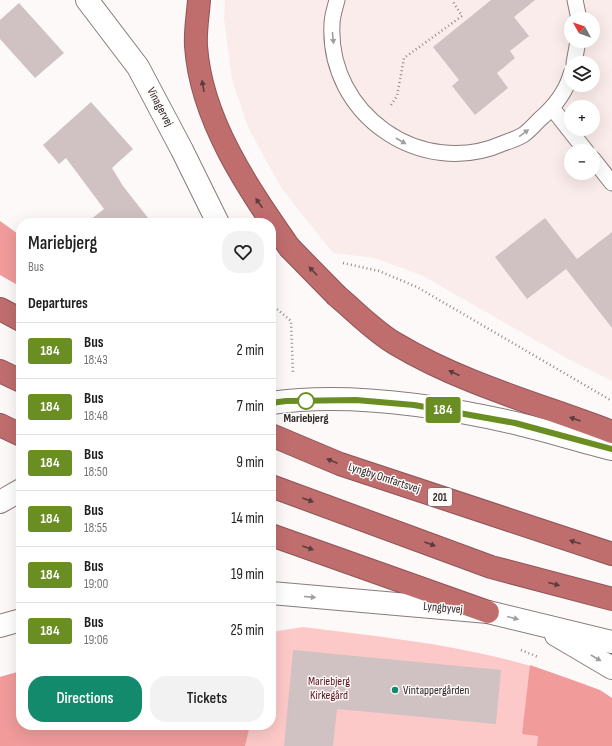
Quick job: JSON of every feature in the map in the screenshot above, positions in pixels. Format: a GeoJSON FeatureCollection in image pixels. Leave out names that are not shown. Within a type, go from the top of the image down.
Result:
{"type":"FeatureCollection","features":[{"type":"Feature","properties":{"kind":"highway"},"geometry":{"type":"LineString","coordinates":[[199,0],[196,46],[205,95],[224,143],[252,193],[269,218]]}},
{"type":"Feature","properties":{"kind":"highway"},"geometry":{"type":"LineString","coordinates":[[276,228],[289,247],[337,296],[394,343],[433,364],[530,403],[612,432]]}},
{"type":"Feature","properties":{"kind":"highway"},"geometry":{"type":"LineString","coordinates":[[0,309],[16,317]]}},
{"type":"Feature","properties":{"kind":"highway"},"geometry":{"type":"LineString","coordinates":[[0,371],[16,379]]}},
{"type":"Feature","properties":{"kind":"highway"},"geometry":{"type":"LineString","coordinates":[[0,426],[16,433]]}},
{"type":"Feature","properties":{"kind":"highway","name":"Lyngby Omfartsvej"},"geometry":{"type":"LineString","coordinates":[[276,437],[340,464],[612,554]]}},
{"type":"Feature","properties":{"kind":"highway"},"geometry":{"type":"LineString","coordinates":[[276,488],[491,567],[612,599]]}},
{"type":"Feature","properties":{"kind":"highway"},"geometry":{"type":"LineString","coordinates":[[276,537],[488,612]]}},
{"type":"Feature","properties":{"kind":"street","name":"Vinagervej"},"geometry":{"type":"LineString","coordinates":[[88,0],[138,67],[182,150],[216,218]]}},
{"type":"Feature","properties":{"kind":"street"},"geometry":{"type":"LineString","coordinates":[[279,402],[356,400],[414,405],[515,423],[612,449]]}},
{"type":"Feature","properties":{"kind":"street"},"geometry":{"type":"LineString","coordinates":[[0,502],[16,493]]}},
{"type":"Feature","properties":{"kind":"street","name":"Lyngbyvej"},"geometry":{"type":"LineString","coordinates":[[276,593],[488,612],[612,642]]}},
{"type":"Feature","properties":{"kind":"street"},"geometry":{"type":"LineString","coordinates":[[0,626],[16,621]]}},
{"type":"Feature","properties":{"kind":"street"},"geometry":{"type":"LineString","coordinates":[[538,625],[612,668]]}},
{"type":"Feature","properties":{"kind":"lane"},"geometry":{"type":"LineString","coordinates":[[337,0],[332,23],[335,62],[351,98],[377,127],[411,147],[449,155],[488,151],[523,135],[552,108],[564,88]]}},
{"type":"Feature","properties":{"kind":"lane"},"geometry":{"type":"LineString","coordinates":[[574,0],[577,12]]}},
{"type":"Feature","properties":{"kind":"lane"},"geometry":{"type":"LineString","coordinates":[[552,108],[580,144]]}},
{"type":"Feature","properties":{"kind":"lane"},"geometry":{"type":"LineString","coordinates":[[600,168],[612,183]]}},
{"type":"Feature","properties":{"kind":"path"},"geometry":{"type":"LineString","coordinates":[[377,127],[397,96],[404,58],[462,16],[452,0]]}},
{"type":"Feature","properties":{"kind":"path"},"geometry":{"type":"LineString","coordinates":[[338,263],[379,271],[417,287],[612,401]]}},
{"type":"Feature","properties":{"kind":"path"},"geometry":{"type":"LineString","coordinates":[[276,308],[291,320],[293,374]]}},
{"type":"Feature","properties":{"kind":"path"},"geometry":{"type":"LineString","coordinates":[[518,649],[540,658]]}},
{"type":"Feature","properties":{"kind":"shaded area"},"geometry":{"type":"Polygon","coordinates":[[[225,0],[612,0],[612,381],[570,360],[423,276],[375,258],[333,253],[282,189],[248,127],[232,80],[224,18],[225,0]]]}},
{"type":"Feature","properties":{"kind":"shaded area"},"geometry":{"type":"Polygon","coordinates":[[[0,221],[16,232],[16,284],[0,275],[0,221]]]}},
{"type":"Feature","properties":{"kind":"shaded area"},"geometry":{"type":"Polygon","coordinates":[[[530,665],[600,690],[612,698],[612,746],[537,746],[538,736],[522,734],[530,665]]]}},
{"type":"Feature","properties":{"kind":"shaded area"},"geometry":{"type":"Polygon","coordinates":[[[16,672],[16,730],[249,730],[245,746],[0,746],[0,677],[16,672]]]}},
{"type":"Feature","properties":{"kind":"green space","name":"Mariebjerg Kirkegård"},"geometry":{"type":"Polygon","coordinates":[[[303,627],[400,639],[496,657],[559,675],[587,685],[612,698],[612,746],[0,746],[0,677],[16,672],[16,730],[276,730],[276,631],[303,627]]]}},
{"type":"Feature","properties":{"kind":"building"},"geometry":{"type":"Polygon","coordinates":[[[491,0],[535,0],[514,17],[529,36],[510,51],[515,58],[497,73],[508,88],[475,115],[452,86],[459,80],[433,47],[491,0]]]}},
{"type":"Feature","properties":{"kind":"building"},"geometry":{"type":"Polygon","coordinates":[[[19,3],[64,53],[35,78],[0,39],[0,20],[19,3]]]}},
{"type":"Feature","properties":{"kind":"building"},"geometry":{"type":"Polygon","coordinates":[[[91,102],[133,149],[112,168],[123,186],[148,218],[92,218],[104,209],[66,158],[59,164],[43,145],[91,102]]]}},
{"type":"Feature","properties":{"kind":"building"},"geometry":{"type":"Polygon","coordinates":[[[545,218],[577,259],[612,232],[612,328],[566,269],[527,299],[495,257],[545,218]]]}},
{"type":"Feature","properties":{"kind":"building","name":"Vintappergården"},"geometry":{"type":"Polygon","coordinates":[[[293,650],[501,670],[496,724],[337,709],[333,746],[284,746],[293,650]]]}},
{"type":"Feature","properties":{"kind":"bus line","name":"184"},"geometry":{"type":"LineString","coordinates":[[276,402],[356,400],[414,405],[515,423],[612,449]]}},
{"type":"Feature","properties":{"kind":"place","name":"Mariebjerg"},"geometry":{"type":"Point","coordinates":[306,401]}},
{"type":"Feature","properties":{"kind":"place","name":"Vintappergården"},"geometry":{"type":"Point","coordinates":[395,690]}}]}
